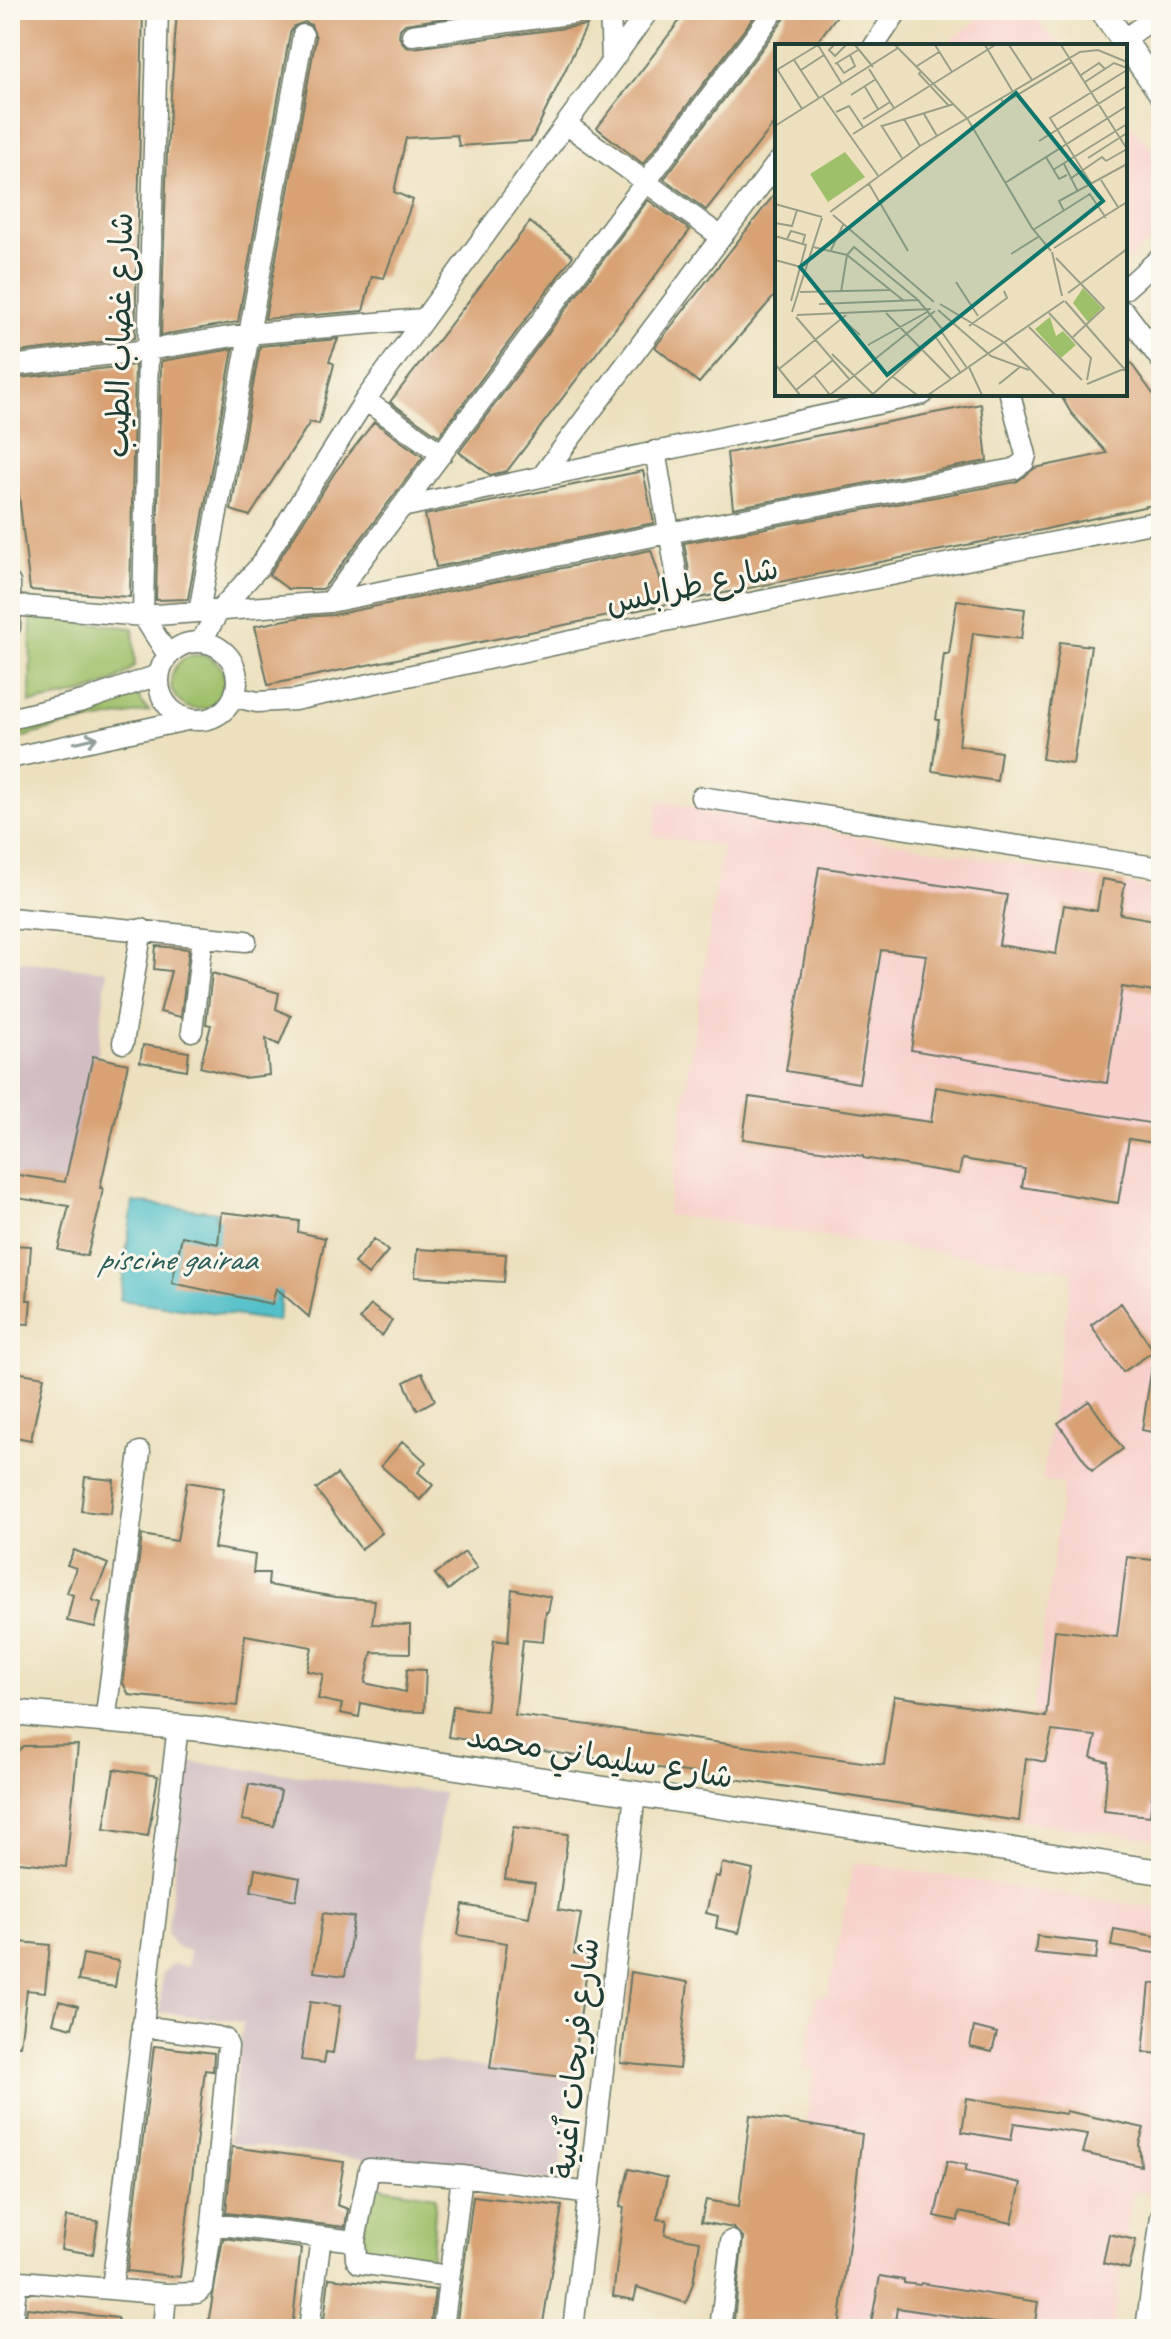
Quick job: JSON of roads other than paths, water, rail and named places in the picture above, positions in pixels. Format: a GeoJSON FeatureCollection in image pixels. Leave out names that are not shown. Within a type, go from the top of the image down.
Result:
{"type":"FeatureCollection","features":[{"type":"Feature","properties":{"kind":"street","name":"شارع غضاب الطيب"},"geometry":{"type":"LineString","coordinates":[[143,616],[158,10]]}},
{"type":"Feature","properties":{"kind":"street"},"geometry":{"type":"LineString","coordinates":[[412,35],[599,10]]}},
{"type":"Feature","properties":{"kind":"street"},"geometry":{"type":"LineString","coordinates":[[610,10],[612,60]]}},
{"type":"Feature","properties":{"kind":"street"},"geometry":{"type":"LineString","coordinates":[[209,611],[259,567],[365,400],[649,10]]}},
{"type":"Feature","properties":{"kind":"street"},"geometry":{"type":"LineString","coordinates":[[330,602],[775,10]]}},
{"type":"Feature","properties":{"kind":"street"},"geometry":{"type":"LineString","coordinates":[[875,44],[898,10]]}},
{"type":"Feature","properties":{"kind":"street"},"geometry":{"type":"LineString","coordinates":[[1102,10],[1126,44]]}},
{"type":"Feature","properties":{"kind":"street"},"geometry":{"type":"LineString","coordinates":[[1123,40],[1161,13]]}},
{"type":"Feature","properties":{"kind":"street"},"geometry":{"type":"LineString","coordinates":[[201,641],[209,611],[247,334],[303,35]]}},
{"type":"Feature","properties":{"kind":"street"},"geometry":{"type":"LineString","coordinates":[[1127,46],[1161,93]]}},
{"type":"Feature","properties":{"kind":"street"},"geometry":{"type":"LineString","coordinates":[[566,124],[720,236]]}},
{"type":"Feature","properties":{"kind":"street"},"geometry":{"type":"LineString","coordinates":[[542,476],[775,166]]}},
{"type":"Feature","properties":{"kind":"street"},"geometry":{"type":"LineString","coordinates":[[1127,287],[1161,257]]}},
{"type":"Feature","properties":{"kind":"street"},"geometry":{"type":"LineString","coordinates":[[1127,315],[1161,360]]}},
{"type":"Feature","properties":{"kind":"street"},"geometry":{"type":"LineString","coordinates":[[10,366],[148,350],[247,334],[423,319]]}},
{"type":"Feature","properties":{"kind":"street"},"geometry":{"type":"LineString","coordinates":[[402,507],[914,396]]}},
{"type":"Feature","properties":{"kind":"street"},"geometry":{"type":"LineString","coordinates":[[10,627],[10,591],[143,616],[330,602],[668,533],[1014,469],[1024,462],[1026,455],[1011,396]]}},
{"type":"Feature","properties":{"kind":"street"},"geometry":{"type":"LineString","coordinates":[[365,400],[442,454]]}},
{"type":"Feature","properties":{"kind":"street"},"geometry":{"type":"LineString","coordinates":[[655,451],[684,617]]}},
{"type":"Feature","properties":{"kind":"street","name":"شارع طرابلس"},"geometry":{"type":"LineString","coordinates":[[235,697],[257,702],[295,700],[684,617],[1161,521]]}},
{"type":"Feature","properties":{"kind":"street"},"geometry":{"type":"LineString","coordinates":[[143,616],[168,655]]}},
{"type":"Feature","properties":{"kind":"street"},"geometry":{"type":"LineString","coordinates":[[10,758],[187,720],[206,720],[218,715],[228,708],[235,697],[237,672],[230,657],[217,646],[201,641],[177,647],[168,655],[158,675],[160,694],[170,710],[187,720]]}},
{"type":"Feature","properties":{"kind":"street"},"geometry":{"type":"LineString","coordinates":[[10,719],[95,697],[158,675]]}},
{"type":"Feature","properties":{"kind":"street"},"geometry":{"type":"LineString","coordinates":[[701,797],[1161,868]]}},
{"type":"Feature","properties":{"kind":"street"},"geometry":{"type":"LineString","coordinates":[[10,918],[246,941]]}},
{"type":"Feature","properties":{"kind":"street"},"geometry":{"type":"LineString","coordinates":[[123,1043],[142,929]]}},
{"type":"Feature","properties":{"kind":"street"},"geometry":{"type":"LineString","coordinates":[[192,1031],[203,937]]}},
{"type":"Feature","properties":{"kind":"street"},"geometry":{"type":"LineString","coordinates":[[105,1722],[140,1452]]}},
{"type":"Feature","properties":{"kind":"street","name":"شارع سليماني محمد"},"geometry":{"type":"LineString","coordinates":[[16,1719],[178,1726],[1161,1872]]}},
{"type":"Feature","properties":{"kind":"street"},"geometry":{"type":"LineString","coordinates":[[112,2288],[178,1726]]}},
{"type":"Feature","properties":{"kind":"street","name":"شارع فريحات ٱغنية"},"geometry":{"type":"LineString","coordinates":[[573,2329],[635,1794]]}},
{"type":"Feature","properties":{"kind":"street"},"geometry":{"type":"LineString","coordinates":[[11,2329],[13,2280],[166,2294],[197,2293],[203,2288],[228,2046],[225,2039],[218,2037],[142,2026]]}},
{"type":"Feature","properties":{"kind":"street"},"geometry":{"type":"LineString","coordinates":[[448,2276],[359,2263],[356,2259],[355,2241],[369,2169],[462,2176],[590,2193]]}},
{"type":"Feature","properties":{"kind":"street"},"geometry":{"type":"LineString","coordinates":[[443,2329],[462,2176]]}},
{"type":"Feature","properties":{"kind":"street"},"geometry":{"type":"LineString","coordinates":[[1146,2329],[1161,2217]]}},
{"type":"Feature","properties":{"kind":"street"},"geometry":{"type":"LineString","coordinates":[[212,2224],[355,2241]]}},
{"type":"Feature","properties":{"kind":"street"},"geometry":{"type":"LineString","coordinates":[[309,2329],[321,2237]]}},
{"type":"Feature","properties":{"kind":"street"},"geometry":{"type":"LineString","coordinates":[[720,2329],[731,2241]]}},
{"type":"Feature","properties":{"kind":"street"},"geometry":{"type":"LineString","coordinates":[[163,2329],[166,2294]]}},
{"type":"Feature","properties":{"kind":"water","name":"piscine gairaa"},"geometry":{"type":"Polygon","coordinates":[[[133,1202],[217,1212],[215,1219],[289,1228],[278,1321],[120,1300],[133,1202]]]}}]}
